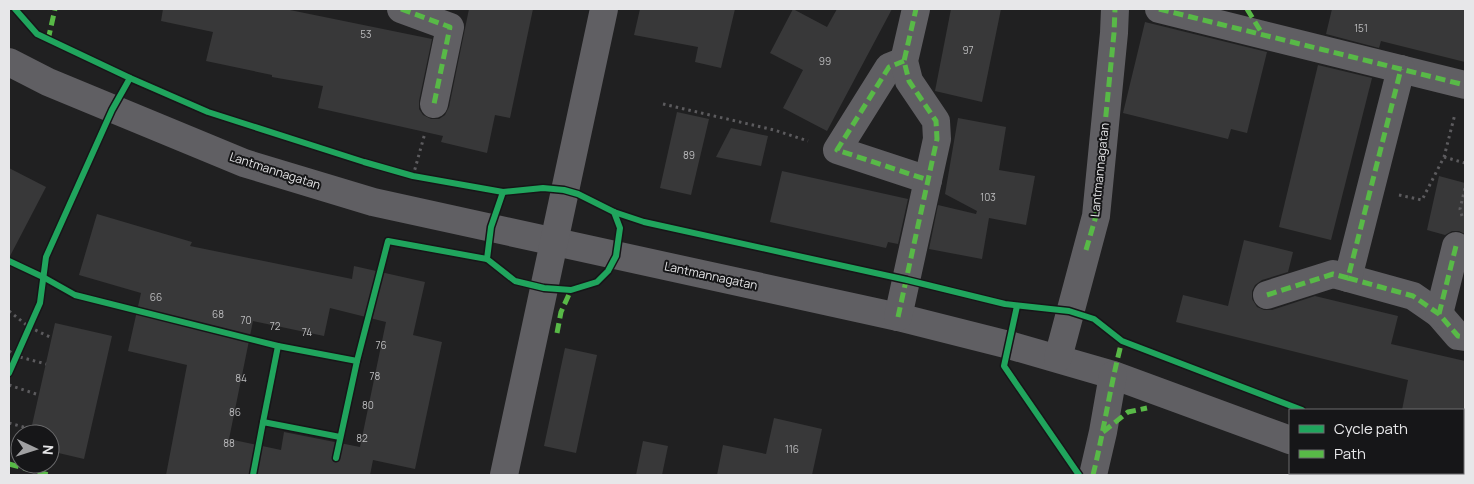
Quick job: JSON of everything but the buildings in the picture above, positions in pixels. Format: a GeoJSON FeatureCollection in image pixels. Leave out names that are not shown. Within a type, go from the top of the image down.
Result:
{"type":"FeatureCollection","features":[{"type":"Feature","properties":{"kind":"street"},"geometry":{"type":"LineString","coordinates":[[401,9],[450,27],[434,104]]}},
{"type":"Feature","properties":{"kind":"street"},"geometry":{"type":"LineString","coordinates":[[504,475],[604,9]]}},
{"type":"Feature","properties":{"kind":"street"},"geometry":{"type":"LineString","coordinates":[[898,317],[937,139],[936,121],[909,81],[904,62],[916,9]]}},
{"type":"Feature","properties":{"kind":"street","name":"Lantmannagatan"},"geometry":{"type":"LineString","coordinates":[[1058,358],[1096,216],[1115,9]]}},
{"type":"Feature","properties":{"kind":"street"},"geometry":{"type":"LineString","coordinates":[[1159,9],[1464,85]]}},
{"type":"Feature","properties":{"kind":"street"},"geometry":{"type":"LineString","coordinates":[[1247,9],[1263,35]]}},
{"type":"Feature","properties":{"kind":"street","name":"Lantmannagatan"},"geometry":{"type":"LineString","coordinates":[[9,62],[48,82],[244,163],[373,202],[898,317],[1058,358],[1113,375],[1289,440]]}},
{"type":"Feature","properties":{"kind":"street"},"geometry":{"type":"LineString","coordinates":[[904,62],[889,67],[837,150],[928,180]]}},
{"type":"Feature","properties":{"kind":"street"},"geometry":{"type":"LineString","coordinates":[[1348,278],[1401,69]]}},
{"type":"Feature","properties":{"kind":"street"},"geometry":{"type":"LineString","coordinates":[[1439,314],[1456,246]]}},
{"type":"Feature","properties":{"kind":"street"},"geometry":{"type":"LineString","coordinates":[[1267,295],[1333,274],[1413,296],[1439,314],[1458,336],[1465,337]]}},
{"type":"Feature","properties":{"kind":"street"},"geometry":{"type":"LineString","coordinates":[[1094,475],[1113,375]]}},
{"type":"Feature","properties":{"kind":"path"},"geometry":{"type":"LineString","coordinates":[[1370,187],[1422,200],[1444,157],[1464,85]]}},
{"type":"Feature","properties":{"kind":"path"},"geometry":{"type":"LineString","coordinates":[[413,176],[434,104]]}},
{"type":"Feature","properties":{"kind":"path"},"geometry":{"type":"LineString","coordinates":[[664,104],[774,130],[837,150]]}},
{"type":"Feature","properties":{"kind":"path"},"geometry":{"type":"LineString","coordinates":[[1444,157],[1465,163]]}},
{"type":"Feature","properties":{"kind":"path"},"geometry":{"type":"LineString","coordinates":[[9,311],[29,328],[52,338]]}},
{"type":"Feature","properties":{"kind":"path"},"geometry":{"type":"LineString","coordinates":[[9,350],[16,356],[46,364]]}},
{"type":"Feature","properties":{"kind":"path"},"geometry":{"type":"LineString","coordinates":[[9,385],[39,395]]}},
{"type":"Feature","properties":{"kind":"marked path"},"geometry":{"type":"LineString","coordinates":[[48,40],[55,9]]}},
{"type":"Feature","properties":{"kind":"marked path"},"geometry":{"type":"LineString","coordinates":[[401,9],[450,27],[434,104]]}},
{"type":"Feature","properties":{"kind":"marked path"},"geometry":{"type":"LineString","coordinates":[[898,317],[937,139],[936,121],[909,81],[904,61],[916,9]]}},
{"type":"Feature","properties":{"kind":"marked path"},"geometry":{"type":"LineString","coordinates":[[1086,250],[1096,216],[1115,9]]}},
{"type":"Feature","properties":{"kind":"marked path"},"geometry":{"type":"LineString","coordinates":[[1159,9],[1465,85]]}},
{"type":"Feature","properties":{"kind":"marked path"},"geometry":{"type":"LineString","coordinates":[[1247,9],[1263,35]]}},
{"type":"Feature","properties":{"kind":"marked path"},"geometry":{"type":"LineString","coordinates":[[904,61],[889,67],[837,150],[928,180]]}},
{"type":"Feature","properties":{"kind":"marked path"},"geometry":{"type":"LineString","coordinates":[[1267,295],[1333,274],[1348,278],[1401,69]]}},
{"type":"Feature","properties":{"kind":"marked path"},"geometry":{"type":"LineString","coordinates":[[1439,314],[1456,246]]}},
{"type":"Feature","properties":{"kind":"marked path"},"geometry":{"type":"LineString","coordinates":[[1348,278],[1413,296],[1439,314],[1458,336],[1465,337]]}},
{"type":"Feature","properties":{"kind":"marked path"},"geometry":{"type":"LineString","coordinates":[[557,333],[561,312],[571,290]]}},
{"type":"Feature","properties":{"kind":"marked path"},"geometry":{"type":"LineString","coordinates":[[1093,475],[1122,341]]}},
{"type":"Feature","properties":{"kind":"marked path"},"geometry":{"type":"LineString","coordinates":[[1103,432],[1128,412],[1147,408]]}},
{"type":"Feature","properties":{"kind":"marked path"},"geometry":{"type":"LineString","coordinates":[[9,464],[49,475]]}},
{"type":"Feature","properties":{"kind":"cycle path"},"geometry":{"type":"LineString","coordinates":[[15,9],[37,34],[130,78],[208,112],[364,162],[413,176],[503,192],[543,188],[564,190],[578,194],[614,212],[644,222],[907,280],[1005,304],[1069,311],[1094,319],[1122,341],[1299,409]]}},
{"type":"Feature","properties":{"kind":"cycle path"},"geometry":{"type":"LineString","coordinates":[[9,373],[40,303],[46,257],[112,110],[130,78]]}},
{"type":"Feature","properties":{"kind":"cycle path"},"geometry":{"type":"LineString","coordinates":[[503,192],[491,227],[487,259],[515,281],[544,288],[571,290],[597,282],[608,271],[616,256],[620,228],[614,212]]}},
{"type":"Feature","properties":{"kind":"cycle path"},"geometry":{"type":"LineString","coordinates":[[9,261],[75,295],[278,346],[357,361],[388,241],[487,259]]}},
{"type":"Feature","properties":{"kind":"cycle path"},"geometry":{"type":"LineString","coordinates":[[1017,306],[1004,366],[1079,475]]}},
{"type":"Feature","properties":{"kind":"cycle path"},"geometry":{"type":"LineString","coordinates":[[263,422],[278,346]]}},
{"type":"Feature","properties":{"kind":"cycle path"},"geometry":{"type":"LineString","coordinates":[[336,458],[357,361]]}},
{"type":"Feature","properties":{"kind":"cycle path"},"geometry":{"type":"LineString","coordinates":[[253,475],[263,422],[340,437]]}}]}
